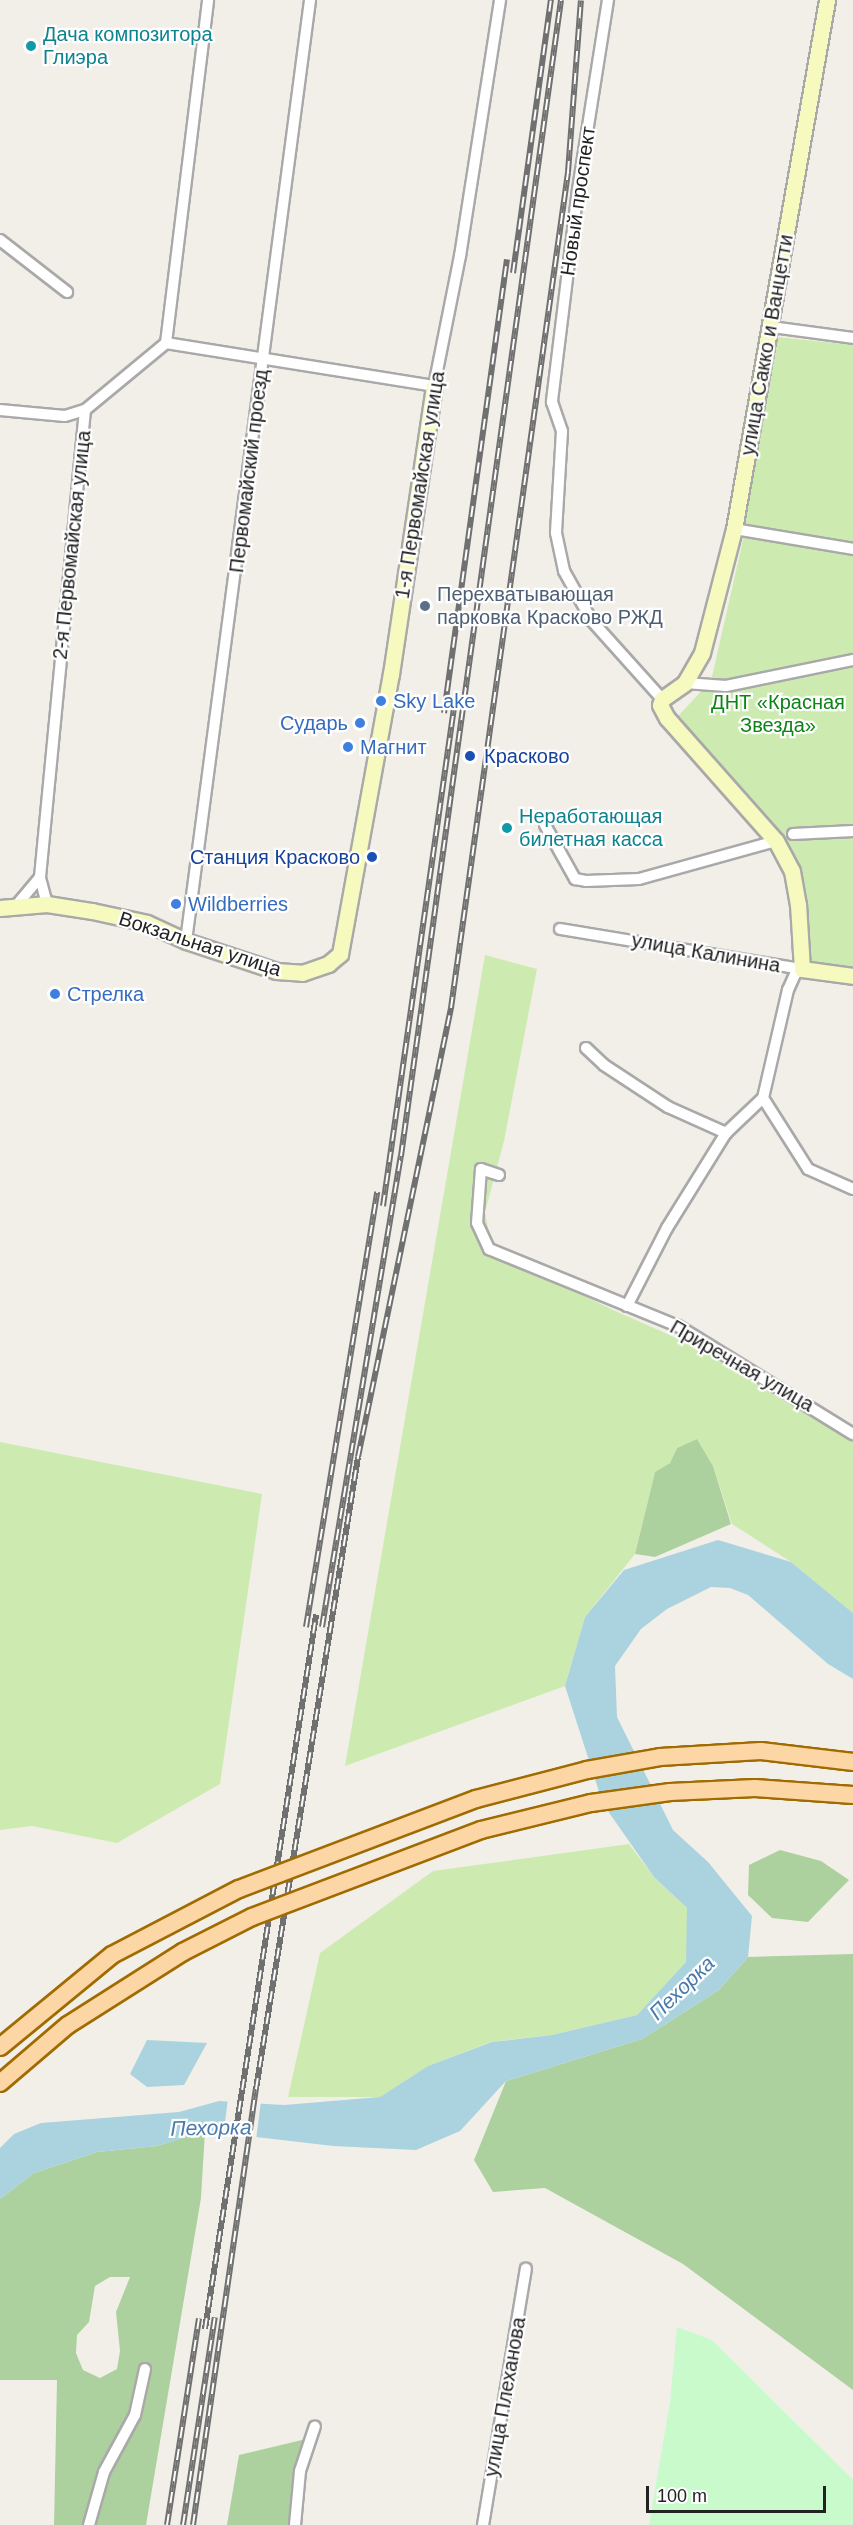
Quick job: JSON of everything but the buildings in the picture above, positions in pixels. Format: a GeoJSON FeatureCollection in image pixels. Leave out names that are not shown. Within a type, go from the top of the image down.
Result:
{"type":"FeatureCollection","features":[{"type":"Feature","properties":{"kind":"main road","name":"улица Сакко и Ванцетти"},"geometry":{"type":"LineString","coordinates":[[685,683],[702,653],[734,529],[772,327],[827,0]]}},
{"type":"Feature","properties":{"kind":"main road","name":"1-я Первомайская улица"},"geometry":{"type":"LineString","coordinates":[[328,964],[340,954],[391,674],[434,386]]}},
{"type":"Feature","properties":{"kind":"main road"},"geometry":{"type":"LineString","coordinates":[[685,683],[662,699],[667,718],[776,842],[792,872],[803,939],[802,969]]}},
{"type":"Feature","properties":{"kind":"main road","name":"Вокзальная улица"},"geometry":{"type":"LineString","coordinates":[[8,907],[47,904],[147,923],[186,941],[276,971],[302,973],[328,964]]}},
{"type":"Feature","properties":{"kind":"main road","name":"улица Калинина"},"geometry":{"type":"LineString","coordinates":[[802,969],[853,976]]}},
{"type":"Feature","properties":{"kind":"main road"},"geometry":{"type":"LineString","coordinates":[[0,2047],[112,1955],[239,1889],[476,1798],[587,1770],[660,1756],[761,1751],[853,1762]]}},
{"type":"Feature","properties":{"kind":"main road"},"geometry":{"type":"LineString","coordinates":[[0,2083],[68,2025],[183,1952],[252,1917],[482,1830],[591,1803],[670,1792],[755,1788],[853,1795]]}},
{"type":"Feature","properties":{"kind":"street"},"geometry":{"type":"LineString","coordinates":[[208,0],[166,342],[263,360],[434,386]]}},
{"type":"Feature","properties":{"kind":"street","name":"Первомайский проезд"},"geometry":{"type":"LineString","coordinates":[[186,941],[310,0]]}},
{"type":"Feature","properties":{"kind":"street","name":"1-я Первомайская улица"},"geometry":{"type":"LineString","coordinates":[[434,386],[462,245],[500,0]]}},
{"type":"Feature","properties":{"kind":"street","name":"Новый проспект"},"geometry":{"type":"LineString","coordinates":[[608,0],[578,189],[552,402],[562,431],[556,533],[564,571],[592,621],[662,699]]}},
{"type":"Feature","properties":{"kind":"street"},"geometry":{"type":"LineString","coordinates":[[0,240],[67,292]]}},
{"type":"Feature","properties":{"kind":"street"},"geometry":{"type":"LineString","coordinates":[[772,327],[853,338]]}},
{"type":"Feature","properties":{"kind":"street","name":"2-я Первомайская улица"},"geometry":{"type":"LineString","coordinates":[[47,904],[40,877],[85,410],[166,342]]}},
{"type":"Feature","properties":{"kind":"street"},"geometry":{"type":"LineString","coordinates":[[0,410],[65,416],[85,410]]}},
{"type":"Feature","properties":{"kind":"street"},"geometry":{"type":"LineString","coordinates":[[734,529],[853,549]]}},
{"type":"Feature","properties":{"kind":"street"},"geometry":{"type":"LineString","coordinates":[[685,683],[726,686],[853,660]]}},
{"type":"Feature","properties":{"kind":"street"},"geometry":{"type":"LineString","coordinates":[[545,825],[575,879],[586,881],[639,879],[776,842]]}},
{"type":"Feature","properties":{"kind":"street"},"geometry":{"type":"LineString","coordinates":[[793,834],[853,831]]}},
{"type":"Feature","properties":{"kind":"street"},"geometry":{"type":"LineString","coordinates":[[8,907],[40,877]]}},
{"type":"Feature","properties":{"kind":"street","name":"улица Калинина"},"geometry":{"type":"LineString","coordinates":[[560,929],[802,969]]}},
{"type":"Feature","properties":{"kind":"street"},"geometry":{"type":"LineString","coordinates":[[627,1306],[667,1228],[726,1133],[763,1098],[788,990],[795,974],[802,969]]}},
{"type":"Feature","properties":{"kind":"street"},"geometry":{"type":"LineString","coordinates":[[586,1048],[604,1065],[668,1107],[726,1133]]}},
{"type":"Feature","properties":{"kind":"street"},"geometry":{"type":"LineString","coordinates":[[763,1098],[807,1169],[853,1188]]}},
{"type":"Feature","properties":{"kind":"street","name":"Приречная улица"},"geometry":{"type":"LineString","coordinates":[[499,1175],[481,1169],[477,1223],[489,1249],[678,1326],[853,1434]]}},
{"type":"Feature","properties":{"kind":"street","name":"улица Плеханова"},"geometry":{"type":"LineString","coordinates":[[483,2525],[526,2269]]}},
{"type":"Feature","properties":{"kind":"street"},"geometry":{"type":"LineString","coordinates":[[89,2525],[104,2472],[135,2415],[145,2369]]}},
{"type":"Feature","properties":{"kind":"street"},"geometry":{"type":"LineString","coordinates":[[295,2525],[300,2471],[315,2426]]}},
{"type":"Feature","properties":{"kind":"green space","name":"ДНТ «Красная Звезда»"},"geometry":{"type":"Polygon","coordinates":[[[777,337],[853,345],[853,968],[809,962],[810,935],[798,869],[775,833],[678,716],[711,681],[743,540],[761,415],[777,337]]]}},
{"type":"Feature","properties":{"kind":"green space"},"geometry":{"type":"Polygon","coordinates":[[[485,955],[537,969],[504,1141],[485,1212],[492,1250],[613,1310],[756,1373],[853,1433],[853,1613],[791,1562],[732,1524],[713,1466],[697,1439],[677,1448],[670,1463],[655,1472],[635,1554],[585,1617],[565,1686],[345,1766],[485,955]]]}},
{"type":"Feature","properties":{"kind":"green space"},"geometry":{"type":"Polygon","coordinates":[[[697,1439],[713,1466],[731,1524],[655,1557],[635,1554],[655,1472],[670,1463],[677,1448],[697,1439]]]}},
{"type":"Feature","properties":{"kind":"green space"},"geometry":{"type":"Polygon","coordinates":[[[0,1442],[262,1494],[220,1784],[117,1843],[32,1826],[0,1830],[0,1442]]]}},
{"type":"Feature","properties":{"kind":"green space"},"geometry":{"type":"Polygon","coordinates":[[[629,1844],[654,1877],[694,1915],[686,1962],[637,2015],[552,2035],[491,2042],[428,2066],[380,2097],[288,2097],[320,1953],[433,1871],[629,1844]]]}},
{"type":"Feature","properties":{"kind":"green space"},"geometry":{"type":"Polygon","coordinates":[[[780,1850],[821,1861],[849,1880],[808,1922],[772,1918],[748,1895],[749,1865],[780,1850]]]}},
{"type":"Feature","properties":{"kind":"green space"},"geometry":{"type":"Polygon","coordinates":[[[853,1954],[853,2390],[683,2264],[545,2188],[493,2192],[474,2160],[506,2081],[642,2039],[719,1990],[748,1957],[853,1954]]]}},
{"type":"Feature","properties":{"kind":"green space"},"geometry":{"type":"Polygon","coordinates":[[[205,2131],[201,2198],[146,2525],[54,2525],[57,2380],[0,2380],[0,2199],[34,2173],[97,2152],[157,2146],[205,2131]],[[110,2277],[95,2286],[89,2322],[77,2335],[76,2353],[83,2370],[100,2378],[117,2369],[120,2351],[116,2312],[130,2277],[110,2277]]]}},
{"type":"Feature","properties":{"kind":"green space"},"geometry":{"type":"Polygon","coordinates":[[[677,2327],[712,2340],[853,2480],[853,2525],[649,2525],[670,2402],[677,2327]]]}},
{"type":"Feature","properties":{"kind":"green space"},"geometry":{"type":"Polygon","coordinates":[[[306,2439],[296,2525],[227,2525],[239,2455],[306,2439]]]}},
{"type":"Feature","properties":{"kind":"water","name":"Пехорка"},"geometry":{"type":"Polygon","coordinates":[[[718,1540],[791,1562],[853,1613],[853,1679],[828,1664],[748,1595],[730,1588],[711,1587],[667,1609],[641,1629],[615,1666],[617,1717],[673,1830],[708,1862],[752,1916],[748,1957],[719,1990],[642,2039],[506,2081],[460,2131],[416,2150],[333,2146],[205,2131],[157,2146],[97,2152],[34,2173],[0,2199],[0,2148],[14,2134],[41,2123],[179,2112],[219,2101],[284,2105],[380,2097],[428,2066],[492,2042],[552,2035],[637,2015],[686,1962],[687,1908],[654,1877],[603,1804],[565,1686],[585,1617],[624,1570],[718,1540]]]}},
{"type":"Feature","properties":{"kind":"water"},"geometry":{"type":"Polygon","coordinates":[[[147,2040],[207,2043],[184,2085],[147,2087],[130,2074],[147,2040]]]}},
{"type":"Feature","properties":{"kind":"pier"},"geometry":{"type":"Polygon","coordinates":[[[228,2099],[261,2101],[256,2140],[223,2137],[228,2099]]]}},
{"type":"Feature","properties":{"kind":"railway"},"geometry":{"type":"LineString","coordinates":[[513,273],[551,0]]}},
{"type":"Feature","properties":{"kind":"railway"},"geometry":{"type":"LineString","coordinates":[[322,1627],[401,1156],[561,0]]}},
{"type":"Feature","properties":{"kind":"railway"},"geometry":{"type":"LineString","coordinates":[[193,2525],[256,2089],[358,1457],[451,1008],[568,172],[581,0]]}},
{"type":"Feature","properties":{"kind":"railway"},"geometry":{"type":"LineString","coordinates":[[444,713],[507,259]]}},
{"type":"Feature","properties":{"kind":"railway"},"geometry":{"type":"LineString","coordinates":[[383,1206],[455,701]]}},
{"type":"Feature","properties":{"kind":"railway"},"geometry":{"type":"LineString","coordinates":[[306,1627],[377,1192]]}},
{"type":"Feature","properties":{"kind":"railway"},"geometry":{"type":"LineString","coordinates":[[205,2329],[316,1615]]}},
{"type":"Feature","properties":{"kind":"railway"},"geometry":{"type":"LineString","coordinates":[[183,2525],[215,2317]]}},
{"type":"Feature","properties":{"kind":"railway"},"geometry":{"type":"LineString","coordinates":[[167,2525],[199,2318]]}},
{"type":"Feature","properties":{"kind":"place","name":"Дача композитора Глиэра"},"geometry":{"type":"Point","coordinates":[31,46]}},
{"type":"Feature","properties":{"kind":"place","name":"Перехватывающая парковка Красково РЖД"},"geometry":{"type":"Point","coordinates":[425,606]}},
{"type":"Feature","properties":{"kind":"place","name":"Sky Lake"},"geometry":{"type":"Point","coordinates":[381,701]}},
{"type":"Feature","properties":{"kind":"place","name":"Сударь"},"geometry":{"type":"Point","coordinates":[360,723]}},
{"type":"Feature","properties":{"kind":"place","name":"Магнит"},"geometry":{"type":"Point","coordinates":[348,747]}},
{"type":"Feature","properties":{"kind":"place","name":"Красково"},"geometry":{"type":"Point","coordinates":[470,756]}},
{"type":"Feature","properties":{"kind":"place","name":"Неработающая билетная касса"},"geometry":{"type":"Point","coordinates":[507,828]}},
{"type":"Feature","properties":{"kind":"place","name":"Станция Красково"},"geometry":{"type":"Point","coordinates":[372,857]}},
{"type":"Feature","properties":{"kind":"place","name":"Wildberries"},"geometry":{"type":"Point","coordinates":[176,904]}},
{"type":"Feature","properties":{"kind":"place","name":"Стрелка"},"geometry":{"type":"Point","coordinates":[55,994]}}]}
